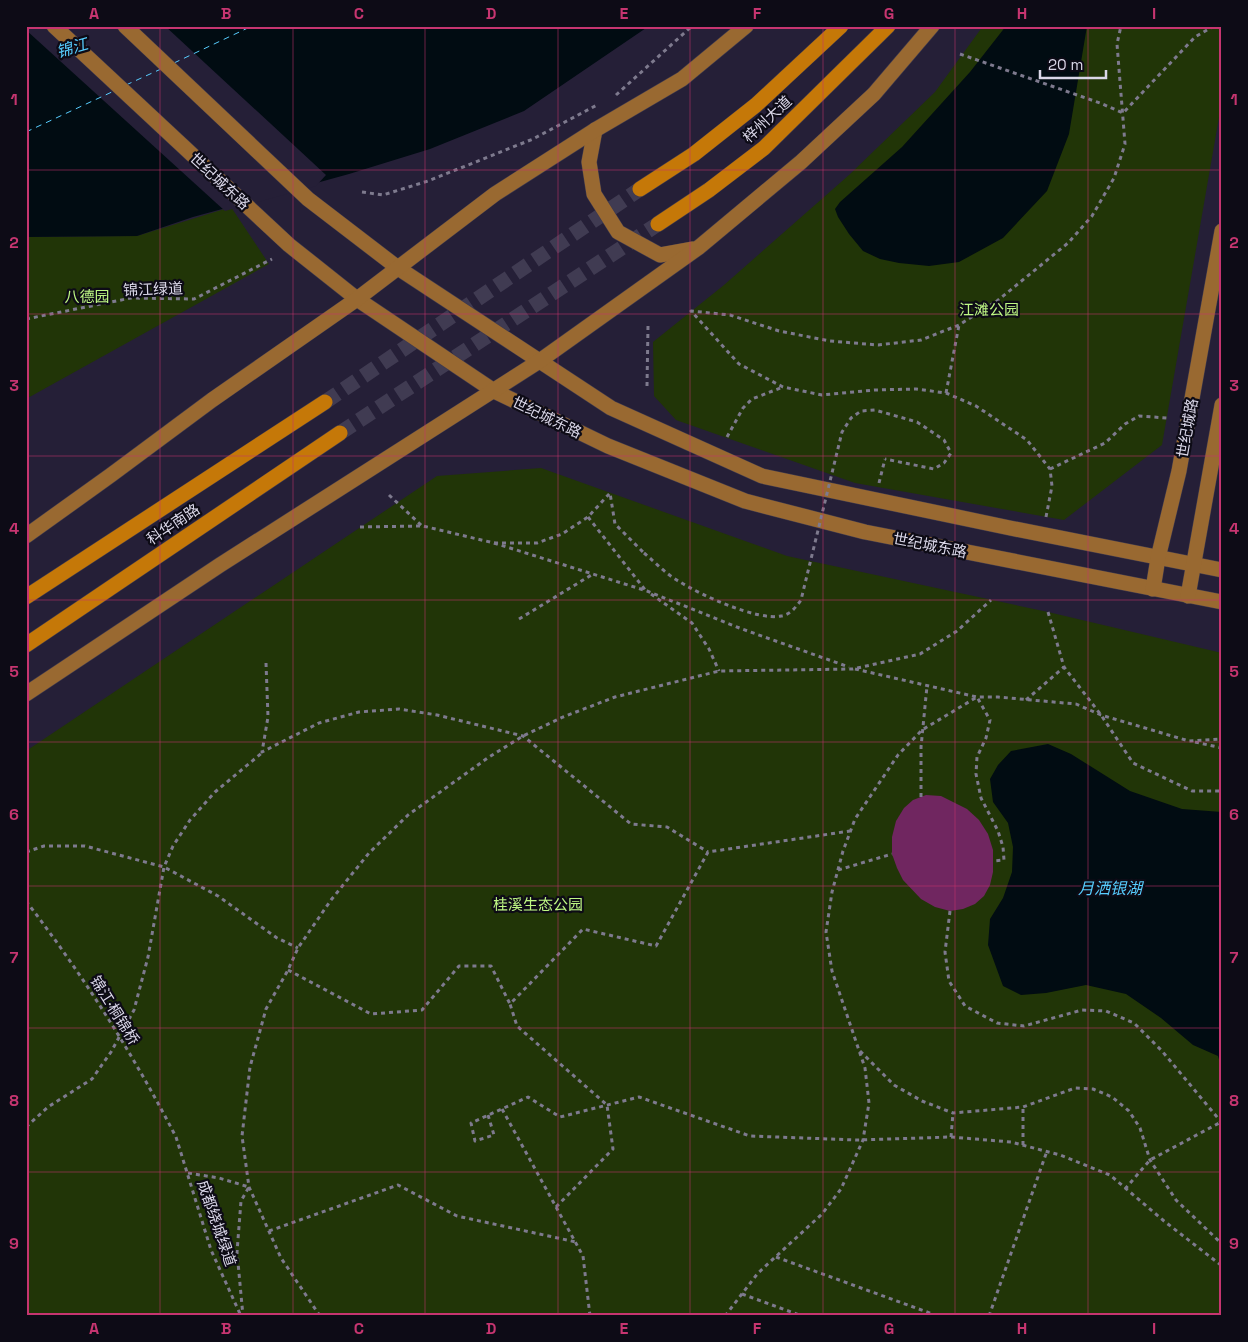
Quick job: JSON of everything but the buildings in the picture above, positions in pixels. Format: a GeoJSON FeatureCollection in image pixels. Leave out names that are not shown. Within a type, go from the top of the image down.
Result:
{"type":"FeatureCollection","features":[{"type":"Feature","properties":{"kind":"highway","name":"梓州大道"},"geometry":{"type":"LineString","coordinates":[[640,189],[694,154],[756,105],[840,26]]}},
{"type":"Feature","properties":{"kind":"highway","name":"梓州大道"},"geometry":{"type":"LineString","coordinates":[[658,224],[709,190],[764,148],[888,26]]}},
{"type":"Feature","properties":{"kind":"highway","name":"科华南路"},"geometry":{"type":"LineString","coordinates":[[26,597],[325,402]]}},
{"type":"Feature","properties":{"kind":"highway","name":"科华南路"},"geometry":{"type":"LineString","coordinates":[[26,645],[340,433]]}},
{"type":"Feature","properties":{"kind":"main road","name":"世纪城东路"},"geometry":{"type":"LineString","coordinates":[[54,26],[276,234],[357,299],[494,391],[608,446],[745,501],[865,532],[1153,589]]}},
{"type":"Feature","properties":{"kind":"main road"},"geometry":{"type":"LineString","coordinates":[[125,26],[308,199],[398,268],[610,408],[762,476],[1222,570]]}},
{"type":"Feature","properties":{"kind":"main road"},"geometry":{"type":"LineString","coordinates":[[26,536],[212,400],[357,299],[495,194],[595,130],[682,80],[746,26]]}},
{"type":"Feature","properties":{"kind":"main road"},"geometry":{"type":"LineString","coordinates":[[26,694],[212,570],[538,362],[698,248],[801,162],[874,94],[932,26]]}},
{"type":"Feature","properties":{"kind":"main road"},"geometry":{"type":"LineString","coordinates":[[595,130],[589,162],[594,194],[618,232],[660,255],[698,248]]}},
{"type":"Feature","properties":{"kind":"main road","name":"世纪城路"},"geometry":{"type":"LineString","coordinates":[[1153,589],[1158,558],[1179,471],[1222,231]]}},
{"type":"Feature","properties":{"kind":"main road","name":"世纪城路"},"geometry":{"type":"LineString","coordinates":[[1188,596],[1192,564],[1222,405]]}},
{"type":"Feature","properties":{"kind":"main road"},"geometry":{"type":"LineString","coordinates":[[1153,589],[1222,602]]}},
{"type":"Feature","properties":{"kind":"path"},"geometry":{"type":"LineString","coordinates":[[616,95],[692,26]]}},
{"type":"Feature","properties":{"kind":"path"},"geometry":{"type":"LineString","coordinates":[[1046,517],[1052,486],[1050,469],[1027,440],[976,406],[946,392],[916,389],[874,390],[822,395],[783,387],[738,364],[691,311],[730,315],[779,331],[830,341],[878,345],[921,340],[959,325],[997,301],[1068,243],[1092,216],[1114,178],[1125,144],[1117,44],[1121,26]]}},
{"type":"Feature","properties":{"kind":"path"},"geometry":{"type":"LineString","coordinates":[[1123,113],[1195,37],[1214,26]]}},
{"type":"Feature","properties":{"kind":"path"},"geometry":{"type":"LineString","coordinates":[[960,54],[1100,103],[1123,113]]}},
{"type":"Feature","properties":{"kind":"path"},"geometry":{"type":"LineString","coordinates":[[362,192],[383,195],[428,181],[533,139],[599,104]]}},
{"type":"Feature","properties":{"kind":"path","name":"锦江绿道"},"geometry":{"type":"LineString","coordinates":[[26,320],[131,298],[194,299],[272,259]]}},
{"type":"Feature","properties":{"kind":"path"},"geometry":{"type":"LineString","coordinates":[[946,392],[959,325]]}},
{"type":"Feature","properties":{"kind":"path"},"geometry":{"type":"LineString","coordinates":[[647,386],[648,326]]}},
{"type":"Feature","properties":{"kind":"path"},"geometry":{"type":"LineString","coordinates":[[727,437],[743,408],[752,398],[783,387]]}},
{"type":"Feature","properties":{"kind":"path"},"geometry":{"type":"LineString","coordinates":[[494,543],[536,543],[562,534],[588,517],[610,493],[615,524],[644,553],[678,582],[716,601],[766,616],[782,616],[795,609],[801,600],[842,432],[851,418],[861,411],[876,410],[917,422],[944,440],[951,453],[944,463],[934,469],[885,459],[875,499]]}},
{"type":"Feature","properties":{"kind":"path"},"geometry":{"type":"LineString","coordinates":[[1050,469],[1105,443],[1125,424],[1139,416],[1167,418]]}},
{"type":"Feature","properties":{"kind":"path"},"geometry":{"type":"LineString","coordinates":[[389,495],[423,526]]}},
{"type":"Feature","properties":{"kind":"path"},"geometry":{"type":"LineString","coordinates":[[588,517],[646,591],[692,623],[709,649],[719,671]]}},
{"type":"Feature","properties":{"kind":"path"},"geometry":{"type":"LineString","coordinates":[[360,527],[423,526],[494,543],[646,591],[742,629],[853,669],[977,697],[1076,704],[1101,715],[1190,741],[1222,748]]}},
{"type":"Feature","properties":{"kind":"path"},"geometry":{"type":"LineString","coordinates":[[519,619],[593,574]]}},
{"type":"Feature","properties":{"kind":"path"},"geometry":{"type":"LineString","coordinates":[[320,1316],[281,1258],[249,1187],[242,1136],[250,1067],[266,1009],[298,948],[331,900],[369,853],[408,815],[489,757],[522,736],[563,717],[615,697],[719,671],[853,669],[920,654],[956,632],[991,600]]}},
{"type":"Feature","properties":{"kind":"path"},"geometry":{"type":"LineString","coordinates":[[1048,612],[1064,667],[1101,715],[1133,763],[1192,791],[1222,790]]}},
{"type":"Feature","properties":{"kind":"path"},"geometry":{"type":"LineString","coordinates":[[263,752],[268,717],[266,664]]}},
{"type":"Feature","properties":{"kind":"path"},"geometry":{"type":"LineString","coordinates":[[1026,700],[1064,667]]}},
{"type":"Feature","properties":{"kind":"path"},"geometry":{"type":"LineString","coordinates":[[921,797],[922,730],[927,686]]}},
{"type":"Feature","properties":{"kind":"path"},"geometry":{"type":"LineString","coordinates":[[725,1316],[758,1273],[822,1214],[841,1189],[863,1140],[869,1103],[865,1068],[832,970],[826,932],[832,892],[855,819],[898,755],[922,730],[977,697]]}},
{"type":"Feature","properties":{"kind":"path"},"geometry":{"type":"LineString","coordinates":[[977,697],[990,720],[986,738],[977,757],[976,774],[981,798],[998,831],[1003,847],[1004,860],[992,861]]}},
{"type":"Feature","properties":{"kind":"path"},"geometry":{"type":"LineString","coordinates":[[26,1127],[48,1107],[92,1080],[112,1052],[134,1010],[148,958],[164,866],[173,846],[190,820],[214,792],[263,752],[319,723],[360,712],[398,709],[436,715],[522,736],[631,824],[667,827],[708,852],[851,831]]}},
{"type":"Feature","properties":{"kind":"path"},"geometry":{"type":"LineString","coordinates":[[1190,741],[1222,739]]}},
{"type":"Feature","properties":{"kind":"path"},"geometry":{"type":"LineString","coordinates":[[26,852],[44,846],[85,846],[164,866],[218,896],[277,938],[298,948]]}},
{"type":"Feature","properties":{"kind":"path"},"geometry":{"type":"LineString","coordinates":[[510,1004],[584,929],[656,946],[708,852]]}},
{"type":"Feature","properties":{"kind":"path"},"geometry":{"type":"LineString","coordinates":[[838,870],[892,854]]}},
{"type":"Feature","properties":{"kind":"path","name":"锦江·桐锦桥"},"geometry":{"type":"LineString","coordinates":[[26,901],[79,974],[152,1091],[176,1137]]}},
{"type":"Feature","properties":{"kind":"path"},"geometry":{"type":"LineString","coordinates":[[950,911],[945,952],[949,980],[965,1006],[997,1022],[1024,1026],[1082,1010],[1106,1011],[1134,1023],[1162,1052],[1222,1122],[1150,1160],[1126,1188]]}},
{"type":"Feature","properties":{"kind":"path"},"geometry":{"type":"LineString","coordinates":[[288,970],[371,1014],[422,1010],[459,966],[491,966],[510,1004],[516,1026],[608,1105],[613,1149],[556,1207]]}},
{"type":"Feature","properties":{"kind":"path"},"geometry":{"type":"LineString","coordinates":[[859,1049],[894,1085],[922,1101],[953,1113],[1023,1107],[1075,1088],[1093,1089],[1112,1098],[1129,1111],[1140,1128],[1150,1160],[1176,1200],[1222,1244]]}},
{"type":"Feature","properties":{"kind":"path"},"geometry":{"type":"LineString","coordinates":[[488,1115],[494,1135],[475,1141],[471,1123],[488,1115],[528,1097],[560,1117],[638,1097],[750,1136],[863,1140],[951,1137],[1011,1142],[1060,1155],[1110,1175],[1222,1266]]}},
{"type":"Feature","properties":{"kind":"path"},"geometry":{"type":"LineString","coordinates":[[1023,1107],[1023,1145]]}},
{"type":"Feature","properties":{"kind":"path"},"geometry":{"type":"LineString","coordinates":[[502,1109],[583,1256],[590,1316]]}},
{"type":"Feature","properties":{"kind":"path"},"geometry":{"type":"LineString","coordinates":[[951,1137],[953,1113]]}},
{"type":"Feature","properties":{"kind":"path","name":"成都绕城绿道"},"geometry":{"type":"LineString","coordinates":[[176,1137],[211,1250],[242,1316]]}},
{"type":"Feature","properties":{"kind":"path"},"geometry":{"type":"LineString","coordinates":[[989,1316],[1047,1152]]}},
{"type":"Feature","properties":{"kind":"path"},"geometry":{"type":"LineString","coordinates":[[188,1174],[219,1178],[249,1187]]}},
{"type":"Feature","properties":{"kind":"path"},"geometry":{"type":"LineString","coordinates":[[269,1230],[398,1185],[457,1216],[576,1242]]}},
{"type":"Feature","properties":{"kind":"path"},"geometry":{"type":"LineString","coordinates":[[242,1316],[237,1252],[241,1201],[249,1187]]}},
{"type":"Feature","properties":{"kind":"path"},"geometry":{"type":"LineString","coordinates":[[776,1257],[938,1316]]}},
{"type":"Feature","properties":{"kind":"path"},"geometry":{"type":"LineString","coordinates":[[742,1294],[802,1316]]}},
{"type":"Feature","properties":{"kind":"green space","name":"江滩公园"},"geometry":{"type":"Polygon","coordinates":[[[983,26],[1222,26],[1222,100],[1162,445],[1064,520],[855,483],[676,420],[654,396],[653,342],[724,285],[849,175],[935,92],[983,26]]]}},
{"type":"Feature","properties":{"kind":"green space","name":"八德园"},"geometry":{"type":"Polygon","coordinates":[[[231,207],[269,264],[26,399],[26,237],[137,236],[231,207]]]}},
{"type":"Feature","properties":{"kind":"green space","name":"桂溪生态公园"},"geometry":{"type":"Polygon","coordinates":[[[541,468],[787,556],[1048,612],[1222,653],[1222,1316],[26,1316],[26,751],[437,476],[541,468]]]}},
{"type":"Feature","properties":{"kind":"water","name":"锦江"},"geometry":{"type":"Polygon","coordinates":[[[26,26],[649,26],[524,111],[430,149],[349,174],[193,217],[137,236],[26,237],[26,26]]]}},
{"type":"Feature","properties":{"kind":"water"},"geometry":{"type":"Polygon","coordinates":[[[1006,26],[1087,26],[1069,134],[1047,191],[1003,238],[959,262],[929,266],[899,263],[880,259],[863,251],[849,234],[835,209],[840,202],[902,147],[970,72],[1006,26]]]}},
{"type":"Feature","properties":{"kind":"water","name":"月洒银湖"},"geometry":{"type":"Polygon","coordinates":[[[1048,744],[1071,754],[1130,791],[1182,809],[1222,812],[1222,1070],[1218,1056],[1193,1045],[1161,1018],[1126,994],[1086,985],[1046,993],[1021,995],[1003,986],[988,945],[990,919],[1003,898],[1012,872],[1013,847],[1008,823],[993,802],[990,779],[998,765],[1011,751],[1048,744]]]}},
{"type":"Feature","properties":{"kind":"pier"},"geometry":{"type":"Polygon","coordinates":[[[26,26],[165,26],[326,175],[316,186],[225,211],[26,30],[26,26]]]}},
{"type":"Feature","properties":{"kind":"ferry route"},"geometry":{"type":"LineString","coordinates":[[174,63],[252,26]]}},
{"type":"Feature","properties":{"kind":"ferry route"},"geometry":{"type":"LineString","coordinates":[[126,85],[161,69]]}},
{"type":"Feature","properties":{"kind":"ferry route"},"geometry":{"type":"LineString","coordinates":[[26,132],[114,91]]}},
{"type":"Feature","properties":{"kind":"tunnel"},"geometry":{"type":"LineString","coordinates":[[325,402],[640,189]]}},
{"type":"Feature","properties":{"kind":"tunnel"},"geometry":{"type":"LineString","coordinates":[[340,433],[658,224]]}}]}
